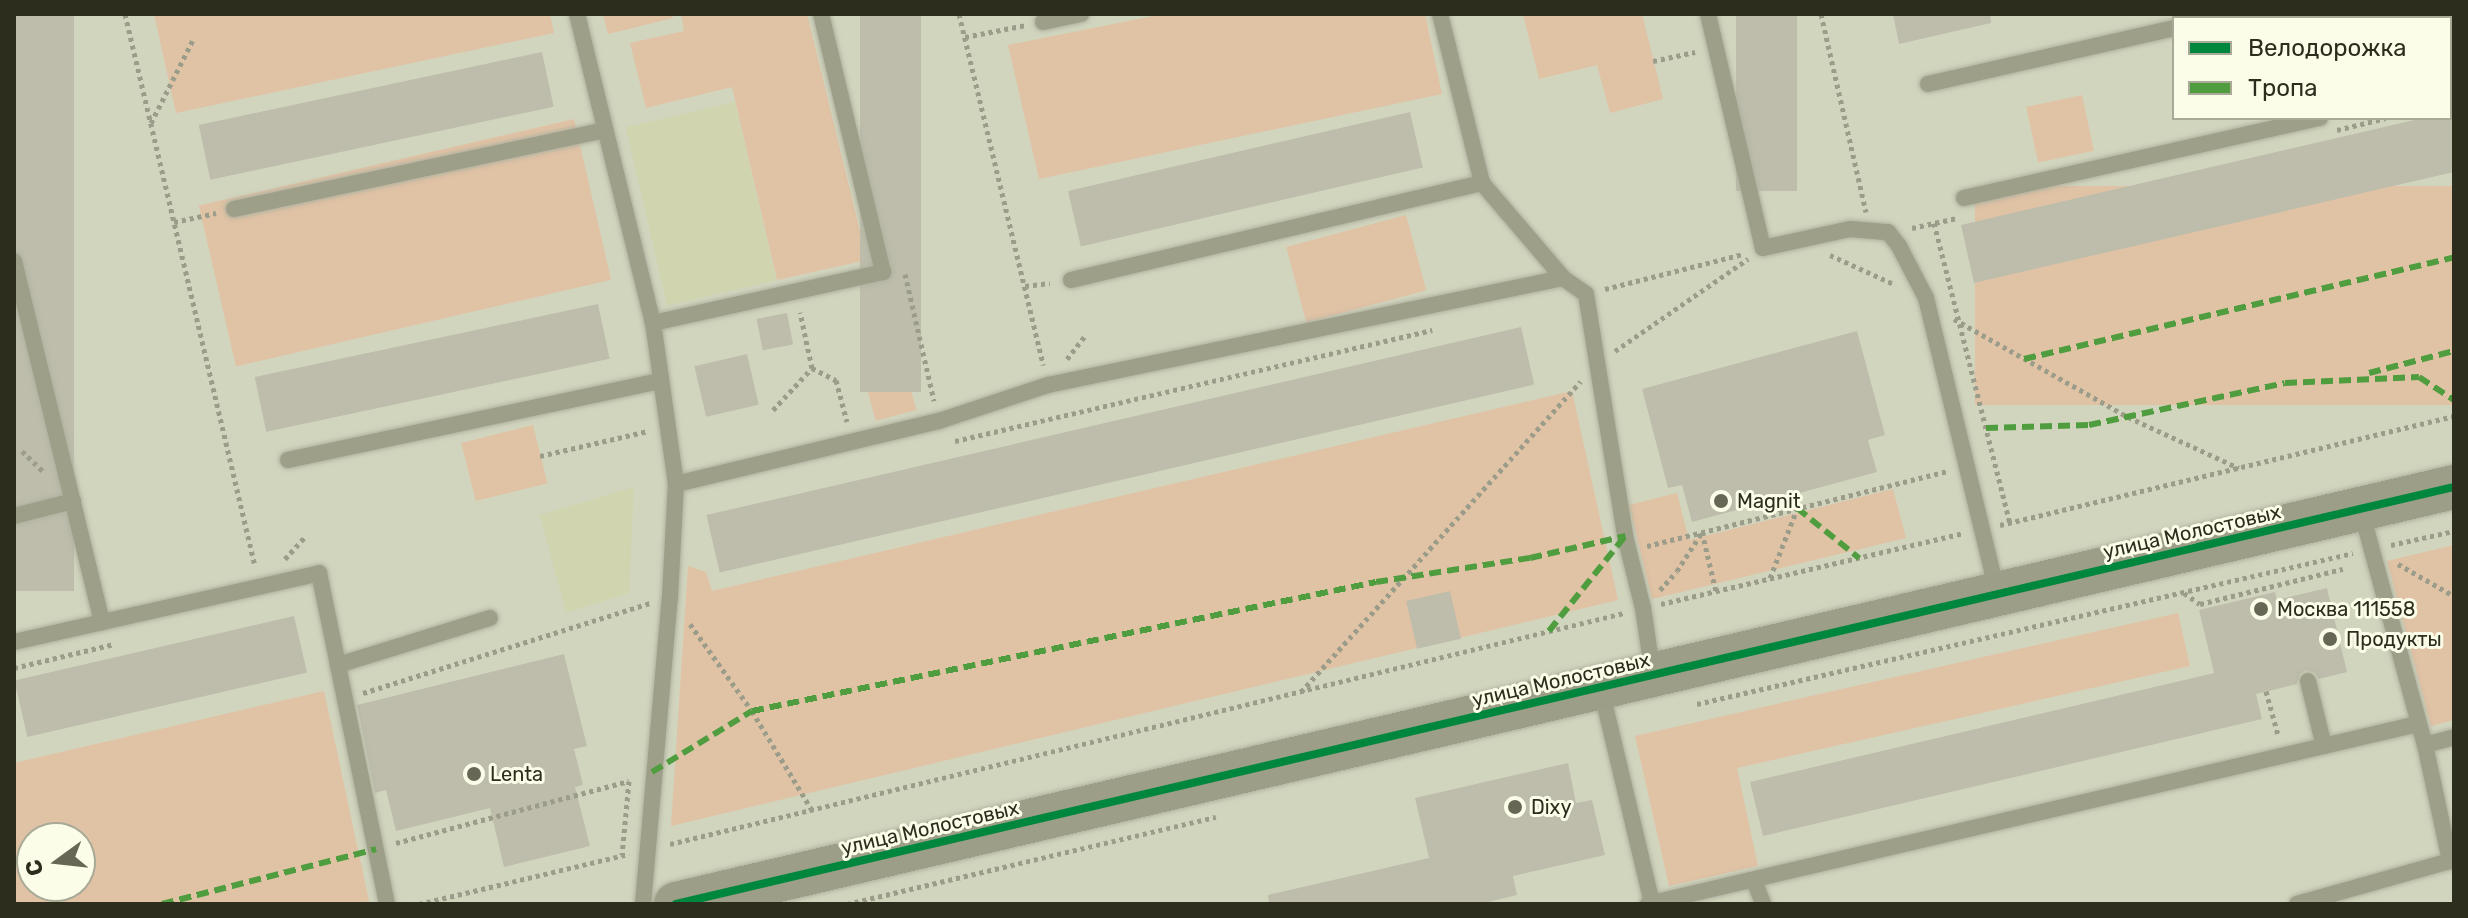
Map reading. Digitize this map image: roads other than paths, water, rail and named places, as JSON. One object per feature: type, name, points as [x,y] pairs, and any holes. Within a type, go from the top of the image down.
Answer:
[{"type":"street","name":"улица Молостовых","points":[[676,904],[782,885],[1998,594],[2367,529],[2454,487]]},
{"type":"lane","points":[[577,14],[653,323],[676,484],[670,597],[645,850],[643,904]]},
{"type":"lane","points":[[653,323],[883,272],[821,14]]},
{"type":"lane","points":[[1043,22],[1081,14]]},
{"type":"lane","points":[[1440,14],[1482,183],[1563,278],[1586,294],[1595,365],[1643,608],[1653,675]]},
{"type":"lane","points":[[1708,14],[1763,248],[1870,228],[1888,232],[1926,298],[1998,594]]},
{"type":"lane","points":[[1928,84],[2172,28]]},
{"type":"lane","points":[[1964,198],[2305,120]]},
{"type":"lane","points":[[234,209],[605,130]]},
{"type":"lane","points":[[1071,280],[1482,183]]},
{"type":"lane","points":[[14,261],[102,622]]},
{"type":"lane","points":[[676,484],[939,421],[1048,385],[1563,278]]},
{"type":"lane","points":[[288,460],[661,381]]},
{"type":"lane","points":[[14,516],[73,501]]},
{"type":"lane","points":[[2297,904],[2452,860],[2425,745],[2367,529]]},
{"type":"lane","points":[[14,642],[319,573],[387,904]]},
{"type":"lane","points":[[338,665],[490,618]]},
{"type":"lane","points":[[2308,681],[2324,746]]},
{"type":"lane","points":[[1600,687],[1650,904],[2418,724]]},
{"type":"lane","points":[[2425,745],[2454,737]]},
{"type":"lane","points":[[1754,880],[1763,904]]},
{"type":"place","name":"Magnit","points":[[1721,501]]},
{"type":"place","name":"Москва 111558","points":[[2261,609]]},
{"type":"place","name":"Продукты","points":[[2330,639]]},
{"type":"place","name":"Lenta","points":[[474,774]]},
{"type":"place","name":"Dixy","points":[[1515,807]]}]
